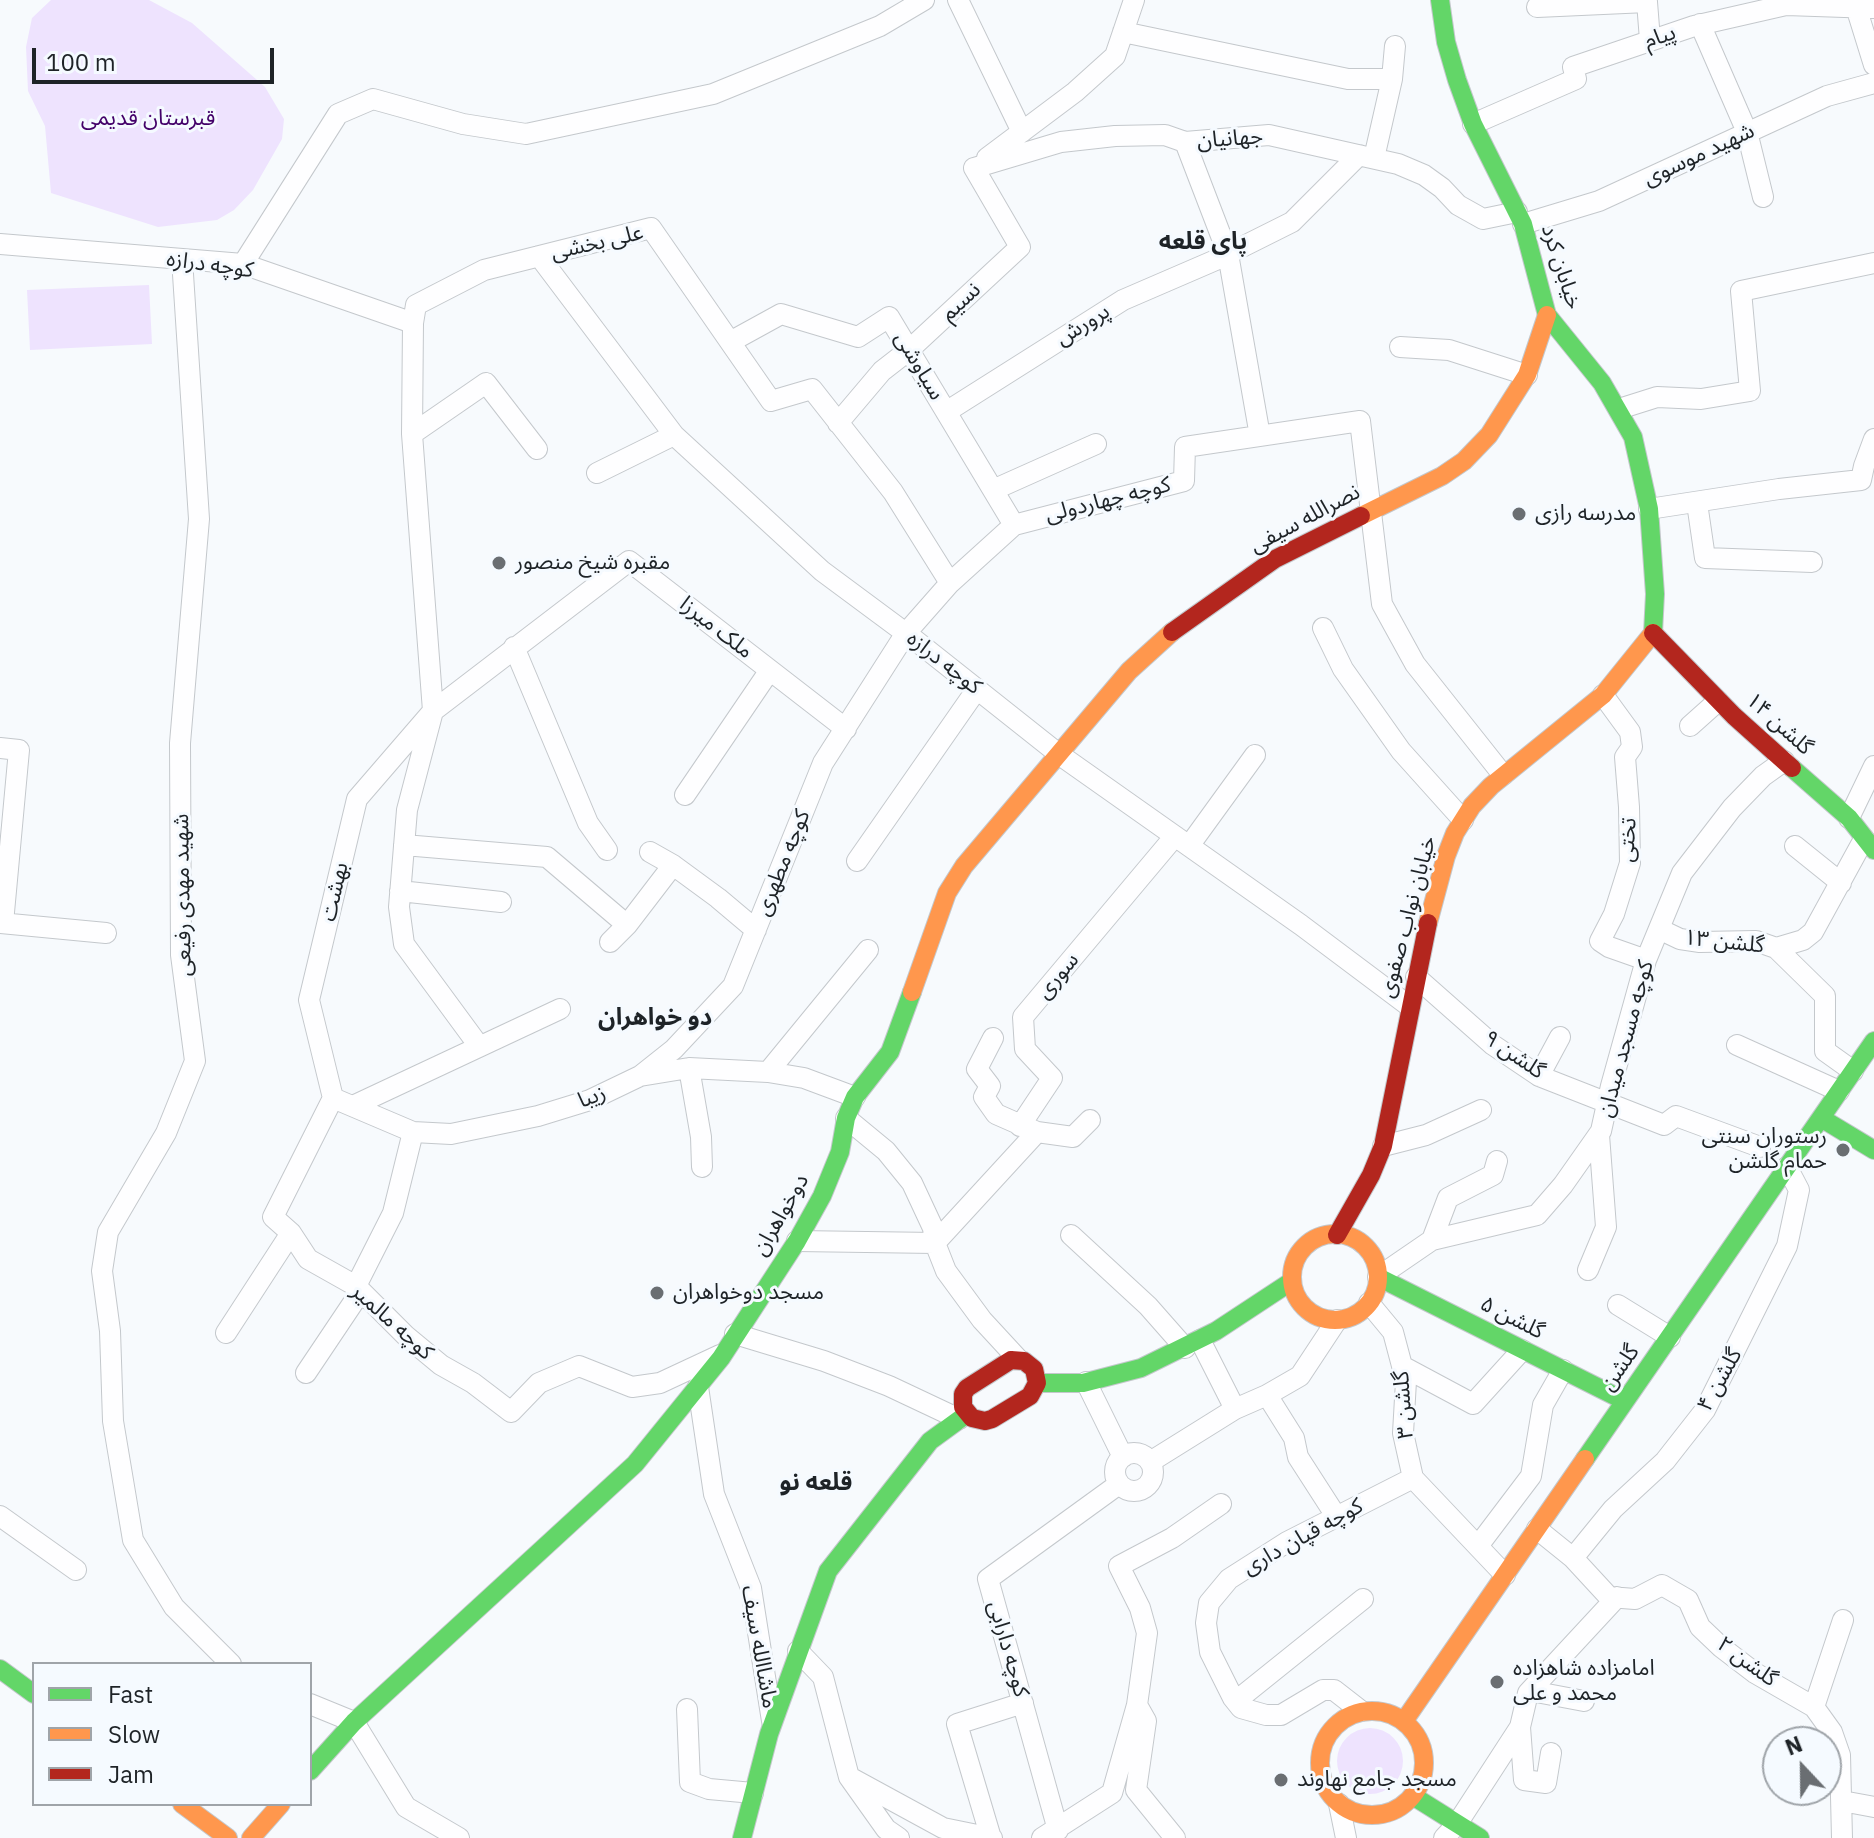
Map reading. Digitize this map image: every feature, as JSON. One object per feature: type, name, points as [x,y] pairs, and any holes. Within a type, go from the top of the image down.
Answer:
[{"type":"street","points":[[243,264],[338,114],[373,99],[463,124],[526,134],[713,94],[880,26],[924,0]]},
{"type":"street","points":[[958,0],[1022,132]]},
{"type":"street","points":[[974,168],[1075,92],[1115,56],[1134,0]]},
{"type":"street","name":"خیابان کرد","points":[[1440,0],[1446,42],[1473,124],[1520,218],[1547,315],[1602,383],[1633,437],[1649,509],[1655,594],[1653,633]]},
{"type":"street","points":[[1537,7],[1647,2],[1650,40]]},
{"type":"street","name":"پیام","points":[[1473,124],[1576,79],[1573,67],[1700,24],[1786,5],[1865,8]]},
{"type":"street","points":[[1865,8],[1874,65]]},
{"type":"street","points":[[1700,24],[1747,132],[1763,197]]},
{"type":"street","points":[[1123,32],[1348,79],[1392,79]]},
{"type":"street","points":[[1366,156],[1392,79],[1395,46]]},
{"type":"street","name":"شهید موسوی","points":[[1520,218],[1599,201],[1827,96],[1874,83]]},
{"type":"street","name":"جهانیان","points":[[974,168],[1061,142],[1115,136],[1165,135],[1185,142],[1269,135],[1398,164],[1424,175],[1458,205],[1483,219],[1520,218]]},
{"type":"street","points":[[1185,142],[1228,254],[1260,436]]},
{"type":"street","name":"پرورش","points":[[946,412],[1123,300],[1292,222],[1366,156]]},
{"type":"street","name":"نسیم","points":[[838,423],[882,371],[909,350],[1020,247],[974,168]]},
{"type":"street","name":"علی بخشی","points":[[413,323],[416,305],[484,270],[651,228],[771,401],[812,389],[838,423]]},
{"type":"street","name":"کوچه درازه","points":[[0,244],[243,264],[413,323]]},
{"type":"street","name":"کوچه درازه","points":[[539,256],[674,435],[822,571],[1060,755],[1301,925],[1409,1006]]},
{"type":"street","name":"شهید مهدی رفیعی","points":[[182,259],[199,519],[180,743],[181,955],[195,1061],[166,1133],[108,1232],[102,1271],[110,1331],[113,1421],[133,1540],[174,1607],[229,1662]]},
{"type":"street","points":[[1619,409],[1657,397],[1701,399],[1750,391],[1741,291],[1874,263]]},
{"type":"street","name":"سیاوشی","points":[[730,342],[781,314],[858,337],[889,317],[1014,525]]},
{"type":"street","name":"نصرالله سیفی","points":[[1060,755],[1129,671],[1162,639],[1275,559],[1442,476],[1464,461],[1489,435],[1527,375],[1547,315]]},
{"type":"street","points":[[413,323],[412,434],[433,711],[407,810],[399,907],[404,944],[479,1046]]},
{"type":"street","points":[[1400,347],[1449,350],[1527,375]]},
{"type":"street","points":[[412,434],[486,383],[537,449]]},
{"type":"street","name":"کوچه چهاردولی","points":[[1014,525],[1184,481],[1185,447],[1360,421],[1371,511]]},
{"type":"street","points":[[838,423],[893,492],[950,583]]},
{"type":"street","points":[[597,473],[674,435]]},
{"type":"street","points":[[1649,509],[1861,480],[1874,439]]},
{"type":"street","points":[[993,490],[1096,444]]},
{"type":"street","points":[[1697,503],[1705,558],[1812,562]]},
{"type":"street","points":[[1371,511],[1382,604],[1415,664],[1503,775]]},
{"type":"street","name":"کوچه مطهری","points":[[640,1076],[674,1049],[733,986],[823,763],[906,633],[950,583],[1014,525]]},
{"type":"street","name":"ملک میرزا","points":[[433,711],[629,561],[846,729]]},
{"type":"street","points":[[1323,628],[1343,669],[1401,751],[1463,820]]},
{"type":"street","name":"خیابان نواب صفوی","points":[[1337,1235],[1371,1175],[1383,1146],[1416,977],[1446,856],[1463,820],[1472,806],[1503,775],[1603,695],[1653,633]]},
{"type":"street","name":"گلشن ۱۴","points":[[1653,633],[1718,701],[1849,818],[1869,844]]},
{"type":"street","points":[[514,647],[588,823],[607,850]]},
{"type":"street","points":[[685,795],[770,670]]},
{"type":"street","points":[[857,861],[977,689]]},
{"type":"street","name":"تختی","points":[[1603,695],[1630,732],[1632,747],[1625,757],[1630,863],[1614,914],[1600,941],[1646,960]]},
{"type":"street","points":[[1690,726],[1718,701]]},
{"type":"street","name":"بهشت","points":[[333,1098],[309,1000],[357,799],[433,711]]},
{"type":"street","points":[[0,748],[19,750],[2,923],[106,933]]},
{"type":"street","name":"دوخواهران","points":[[312,1769],[354,1722],[635,1464],[724,1353],[797,1241],[822,1196],[840,1152],[846,1118],[855,1097],[890,1052],[947,893],[964,866],[1060,755]]},
{"type":"street","points":[[1182,841],[1255,755]]},
{"type":"street","name":"کوچه مسجد میدان","points":[[1378,1277],[1432,1240],[1537,1215],[1563,1185],[1599,1135],[1646,960],[1682,873],[1732,808],[1763,776],[1784,761]]},
{"type":"street","points":[[1849,818],[1874,766]]},
{"type":"street","name":"سوری","points":[[1029,1129],[1052,1078],[1025,1049],[1023,1017],[1182,841]]},
{"type":"street","points":[[1776,948],[1803,940],[1813,932],[1841,883],[1869,844]]},
{"type":"street","points":[[404,845],[547,857],[627,925]]},
{"type":"street","points":[[1795,846],[1841,883]]},
{"type":"street","points":[[650,852],[673,865],[756,930]]},
{"type":"street","points":[[610,942],[673,865]]},
{"type":"street","points":[[400,891],[501,902]]},
{"type":"street","name":"گلشن ۱۳","points":[[1659,929],[1680,939],[1700,942],[1756,941],[1776,948],[1825,996],[1825,1051],[1853,1071]]},
{"type":"street","points":[[768,1072],[868,950]]},
{"type":"street","name":"گلشن ۹","points":[[1416,977],[1493,1045],[1539,1076],[1664,1125],[1676,1116],[1760,1147]]},
{"type":"street","points":[[355,1105],[560,1009]]},
{"type":"street","points":[[1539,1076],[1560,1037]]},
{"type":"street","points":[[993,1038],[977,1069],[990,1086],[984,1097],[996,1114],[1029,1129],[1073,1137],[1090,1120]]},
{"type":"street","name":"گلشن","points":[[1404,1721],[1874,1041]]},
{"type":"street","points":[[1737,1045],[1839,1091]]},
{"type":"street","points":[[689,1068],[701,1137],[702,1167]]},
{"type":"street","name":"زیبا","points":[[333,1098],[413,1132],[451,1134],[538,1116],[590,1100],[640,1076],[689,1068],[768,1072],[804,1078],[855,1097]]},
{"type":"street","name":"کوچه مالمیر","points":[[333,1098],[273,1217],[291,1233],[308,1259],[359,1288],[406,1336],[441,1365],[473,1383],[511,1412],[539,1383],[579,1366],[632,1387],[660,1383],[724,1353]]},
{"type":"street","points":[[1383,1146],[1426,1135],[1481,1110]]},
{"type":"street","points":[[735,1334],[824,1361],[978,1421],[992,1419],[1030,1396],[1037,1383],[1034,1369],[1018,1359],[982,1320],[952,1280],[912,1183],[886,1151],[846,1118]]},
{"type":"street","points":[[1821,1118],[1874,1150]]},
{"type":"street","points":[[935,1243],[1029,1129]]},
{"type":"street","points":[[306,1373],[359,1288],[393,1213],[413,1132]]},
{"type":"street","points":[[1588,1270],[1606,1227],[1599,1135]]},
{"type":"street","points":[[1432,1240],[1448,1198],[1493,1175],[1497,1161]]},
{"type":"street","name":"گلشن ۴","points":[[1573,1558],[1613,1509],[1665,1461],[1705,1410],[1787,1246],[1799,1190],[1787,1167]]},
{"type":"street","points":[[226,1333],[291,1233]]},
{"type":"street","points":[[1071,1235],[1193,1344],[1235,1409]]},
{"type":"street","points":[[1337,1235],[1355,1240],[1369,1251],[1378,1277],[1369,1303],[1355,1315],[1337,1320],[1321,1318],[1307,1310],[1297,1297],[1292,1281],[1294,1263],[1304,1248],[1319,1238],[1337,1235]]},
{"type":"street","points":[[797,1241],[935,1243]]},
{"type":"street","name":"گلشن ۵","points":[[1378,1277],[1625,1401]]},
{"type":"street","points":[[1037,1383],[1086,1382],[1141,1368],[1193,1344],[1292,1281]]},
{"type":"street","name":"گلشن ۳","points":[[1369,1303],[1393,1332],[1406,1381],[1403,1433],[1413,1478]]},
{"type":"street","points":[[1618,1305],[1670,1337]]},
{"type":"street","points":[[1150,1462],[1235,1409],[1300,1376],[1337,1320]]},
{"type":"street","points":[[1402,1366],[1473,1404],[1522,1350]]},
{"type":"street","points":[[963,1416],[962,1400],[967,1388],[1005,1362],[1018,1359]]},
{"type":"street","points":[[1478,1546],[1531,1476],[1543,1405],[1563,1370]]},
{"type":"street","points":[[1086,1382],[1123,1457]]},
{"type":"street","name":"ماشاالله سیف","points":[[698,1387],[714,1494],[751,1588],[772,1723]]},
{"type":"street","points":[[1267,1395],[1294,1438],[1298,1457],[1336,1516]]},
{"type":"street","points":[[742,1838],[772,1723],[828,1571],[930,1441],[963,1416]]},
{"type":"street","points":[[1141,1454],[1150,1462],[1153,1474],[1147,1486],[1129,1490],[1119,1484],[1116,1466],[1123,1457],[1141,1454]]},
{"type":"street","points":[[1413,1478],[1505,1575]]},
{"type":"street","name":"کوچه قپان داری","points":[[1236,1701],[1210,1652],[1206,1623],[1209,1603],[1229,1579],[1287,1542],[1413,1478]]},
{"type":"street","name":"کوچه دارابی","points":[[1050,1834],[1023,1703],[988,1579],[1119,1484]]},
{"type":"street","points":[[1050,1834],[1112,1793],[1137,1705],[1147,1633],[1140,1608],[1119,1566],[1172,1538],[1221,1504]]},
{"type":"street","points":[[0,1516],[76,1570]]},
{"type":"street","points":[[1537,1529],[1573,1558],[1609,1597],[1617,1597]]},
{"type":"street","name":"گلشن ۲","points":[[1617,1597],[1635,1599],[1662,1585],[1688,1600],[1700,1627],[1721,1647],[1755,1673],[1814,1707]]},
{"type":"street","points":[[1450,1831],[1520,1727],[1531,1691],[1617,1597]]},
{"type":"street","points":[[1361,1711],[1334,1690],[1323,1690],[1281,1715],[1266,1715],[1241,1708],[1236,1701],[1363,1599]]},
{"type":"street","points":[[1828,1726],[1814,1707],[1843,1620]]},
{"type":"street","points":[[798,1651],[823,1677],[849,1777],[886,1829],[899,1838]]},
{"type":"street","points":[[0,1669],[32,1693]]},
{"type":"street","points":[[1531,1691],[1584,1701]]},
{"type":"street","points":[[849,1777],[943,1828],[992,1838],[957,1724],[1023,1703]]},
{"type":"street","points":[[312,1705],[354,1722],[406,1807],[459,1838]]},
{"type":"street","points":[[1137,1705],[1146,1721],[1136,1790],[1175,1838]]},
{"type":"street","points":[[687,1709],[690,1782],[709,1789],[753,1793]]},
{"type":"street","points":[[1376,1710],[1404,1721],[1416,1733],[1423,1749],[1421,1781],[1413,1796],[1401,1807],[1369,1815],[1353,1812],[1339,1804],[1328,1793],[1319,1766],[1320,1751],[1335,1725],[1347,1716],[1376,1710]]},
{"type":"street","points":[[1520,1727],[1524,1780],[1546,1783],[1551,1753]]},
{"type":"street","points":[[1413,1796],[1450,1831],[1480,1838]]},
{"type":"street","points":[[1842,1801],[1874,1807]]},
{"type":"street","points":[[1339,1804],[1346,1838]]},
{"type":"street","points":[[185,1806],[228,1838]]},
{"type":"street","points":[[251,1838],[279,1806]]},
{"type":"street","points":[[1842,1806],[1842,1838]]},
{"type":"green space","name":"قبرستان قدیمی","points":[[51,0],[149,0],[192,23],[265,87],[284,119],[282,139],[253,190],[234,210],[217,220],[158,227],[51,193],[45,126],[28,91],[26,47],[32,18]]},
{"type":"green space","points":[[149,285],[152,344],[30,350],[27,290]]},
{"type":"green space","points":[[1363,1728],[1377,1728],[1389,1733],[1398,1742],[1403,1761],[1401,1774],[1394,1785],[1377,1794],[1363,1794],[1351,1789],[1342,1780],[1337,1768],[1337,1754],[1342,1742],[1351,1733]]},
{"type":"traffic: fast","points":[[1440,0],[1446,42],[1457,80],[1473,124],[1523,224],[1547,315],[1602,383],[1633,437],[1649,509],[1655,594],[1653,633]]},
{"type":"traffic: fast","points":[[1792,768],[1849,818],[1874,850]]},
{"type":"traffic: fast","points":[[312,1769],[354,1722],[635,1464],[721,1358],[797,1241],[822,1196],[840,1152],[846,1118],[855,1097],[890,1052],[912,992]]},
{"type":"traffic: fast","points":[[1585,1459],[1874,1041]]},
{"type":"traffic: fast","points":[[1821,1118],[1874,1150]]},
{"type":"traffic: fast","points":[[1378,1277],[1625,1401]]},
{"type":"traffic: fast","points":[[1037,1383],[1083,1383],[1141,1368],[1216,1331],[1292,1281]]},
{"type":"traffic: fast","points":[[742,1838],[769,1734],[828,1571],[930,1441],[967,1414]]},
{"type":"traffic: fast","points":[[0,1669],[32,1693]]},
{"type":"traffic: fast","points":[[1413,1796],[1480,1838]]},
{"type":"traffic: slow","points":[[1361,516],[1442,476],[1464,461],[1489,435],[1527,375],[1547,315]]},
{"type":"traffic: slow","points":[[912,992],[947,893],[964,866],[1129,671],[1172,632]]},
{"type":"traffic: slow","points":[[1428,923],[1446,856],[1455,833],[1472,806],[1491,786],[1603,695],[1653,633]]},
{"type":"traffic: slow","points":[[1335,1234],[1351,1238],[1365,1247],[1374,1261],[1378,1277],[1374,1293],[1365,1307],[1351,1316],[1335,1320],[1319,1316],[1305,1307],[1296,1293],[1292,1277],[1296,1261],[1305,1247],[1319,1238],[1335,1234]]},
{"type":"traffic: slow","points":[[1404,1721],[1585,1459]]},
{"type":"traffic: slow","points":[[1372,1711],[1392,1715],[1409,1726],[1420,1743],[1424,1763],[1420,1783],[1409,1800],[1392,1811],[1372,1815],[1352,1811],[1335,1800],[1324,1783],[1320,1763],[1324,1743],[1335,1726],[1352,1715],[1372,1711]]},
{"type":"traffic: slow","points":[[185,1806],[228,1838]]},
{"type":"traffic: slow","points":[[251,1838],[279,1806]]},
{"type":"traffic: jam","points":[[1172,632],[1275,559],[1361,516]]},
{"type":"traffic: jam","points":[[1653,633],[1734,716],[1792,768]]},
{"type":"traffic: jam","points":[[1337,1235],[1371,1175],[1383,1146],[1428,923]]},
{"type":"traffic: jam","points":[[1011,1360],[1024,1361],[1034,1369],[1037,1383],[1030,1396],[992,1419],[972,1418],[963,1407],[963,1394],[967,1388],[1011,1360]]},
{"type":"place","name":"مدرسه رازی","points":[[1519,514]]},
{"type":"place","name":"مقبره شیخ منصور","points":[[499,563]]},
{"type":"place","name":"رستوران سنتی حمام گلشن","points":[[1843,1150]]},
{"type":"place","name":"مسجد دوخواهران","points":[[657,1293]]},
{"type":"place","name":"امامزاده شاهزاده محمد و علی","points":[[1497,1682]]},
{"type":"place","name":"مسجد جامع نهاوند","points":[[1281,1780]]},
{"type":"district","name":"پای قلعه","points":[[1203,242]]},
{"type":"district","name":"دو خواهران","points":[[655,1018]]},
{"type":"district","name":"قلعه نو","points":[[816,1483]]}]
